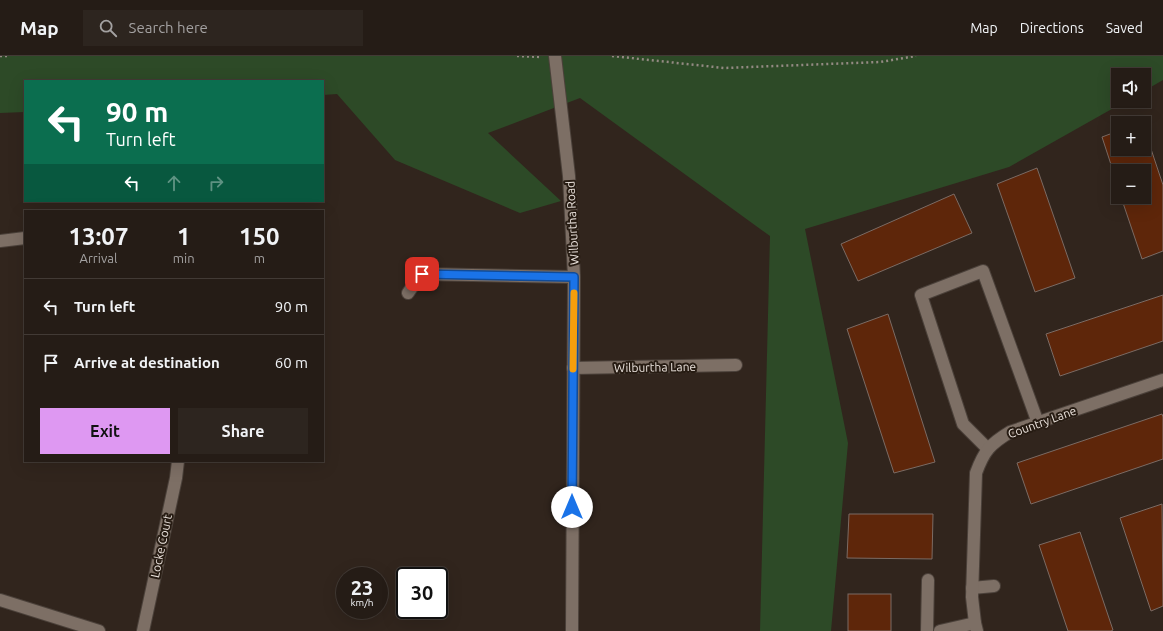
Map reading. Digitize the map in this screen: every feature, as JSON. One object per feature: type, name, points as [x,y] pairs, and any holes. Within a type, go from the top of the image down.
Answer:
[{"type":"street","name":"Wilburtha Road","points":[[555,56],[569,176],[574,277],[572,631]]},
{"type":"street","points":[[0,241],[24,238]]},
{"type":"street","points":[[988,449],[963,424],[921,294],[983,271],[1038,423]]},
{"type":"street","points":[[408,293],[422,274],[574,277]]},
{"type":"street","name":"Wilburtha Lane","points":[[573,368],[736,365]]},
{"type":"street","name":"Country Lane","points":[[976,627],[972,588],[976,473],[982,458],[988,449],[998,439],[1010,432],[1163,380]]},
{"type":"street","name":"Locke Court","points":[[143,631],[176,478],[178,462]]},
{"type":"street","points":[[927,631],[928,580]]},
{"type":"street","points":[[972,588],[994,586]]},
{"type":"street","points":[[0,600],[99,631]]},
{"type":"street","points":[[940,631],[976,627]]},
{"type":"path","points":[[0,56],[8,56]]},
{"type":"path","points":[[517,56],[536,57]]},
{"type":"path","points":[[612,56],[724,68],[880,62],[916,56]]},
{"type":"green space","points":[[0,56],[1163,56],[1163,80],[1151,87],[1151,68],[1111,68],[1111,108],[1114,108],[1009,167],[805,229],[848,443],[831,631],[760,631],[770,236],[580,98],[488,133],[561,201],[520,213],[395,160],[337,94],[324,95],[324,80],[24,80],[24,112],[0,113]]},
{"type":"building","points":[[1111,134],[1111,156],[1151,156],[1151,149],[1163,185],[1163,251],[1142,259],[1123,204],[1151,204],[1151,164],[1111,165],[1102,137]]},
{"type":"building","points":[[1037,168],[1075,278],[1035,292],[997,184]]},
{"type":"building","points":[[954,194],[972,233],[858,281],[841,244]]},
{"type":"building","points":[[1163,295],[1163,341],[1060,376],[1046,334]]},
{"type":"building","points":[[888,314],[935,462],[894,473],[847,329]]},
{"type":"building","points":[[1162,414],[1163,459],[1031,504],[1017,463]]},
{"type":"building","points":[[1162,504],[1163,606],[1151,611],[1120,518]]},
{"type":"building","points":[[849,514],[933,514],[932,559],[847,558]]},
{"type":"building","points":[[1080,532],[1113,630],[1111,631],[1068,631],[1039,545]]},
{"type":"building","points":[[848,594],[891,594],[891,631],[848,631]]},
{"type":"slow traffic","points":[[573,369],[574,293]]},
{"type":"route","points":[[422,274],[574,277],[572,507]]}]
